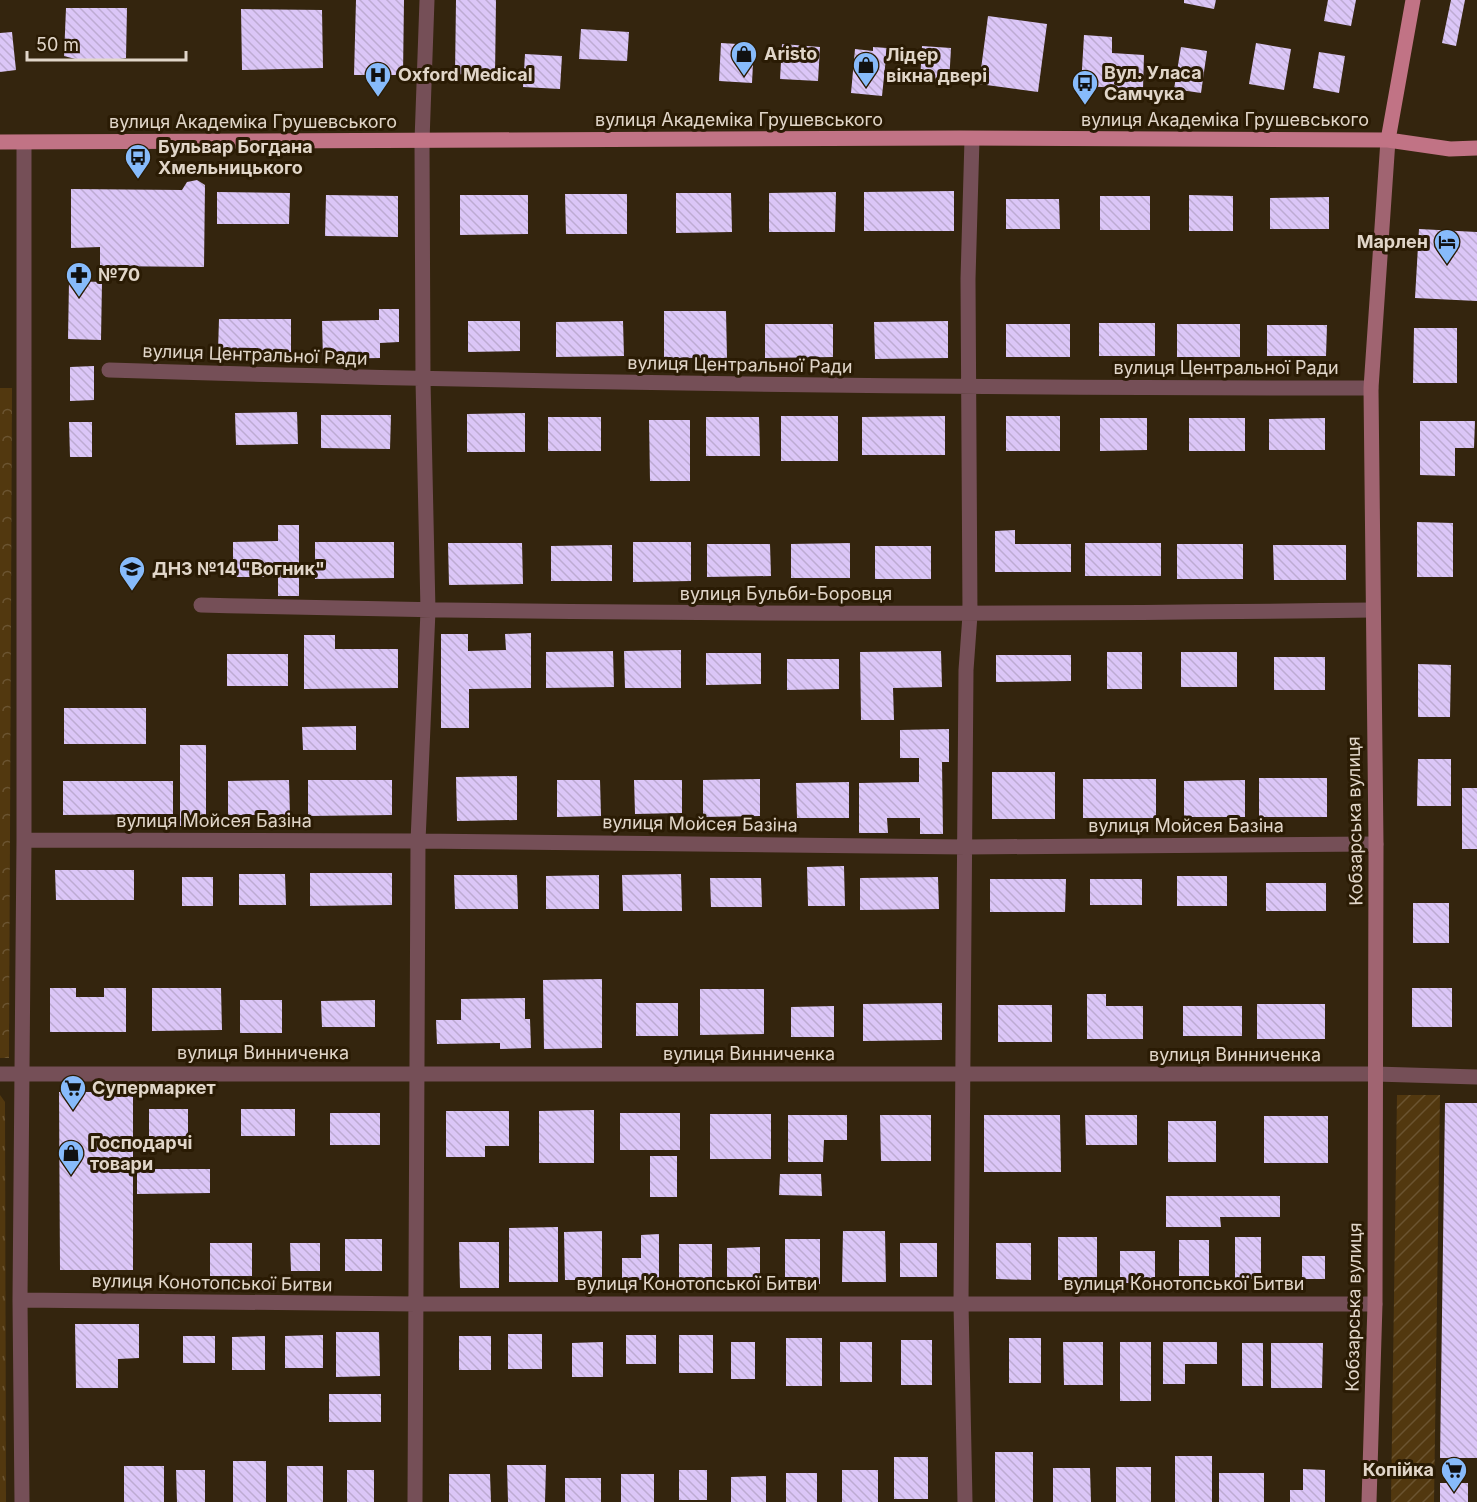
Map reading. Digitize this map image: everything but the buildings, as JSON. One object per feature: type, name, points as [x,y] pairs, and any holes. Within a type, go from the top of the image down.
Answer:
[{"type":"main road","points":[[1388,140],[1413,0]]},
{"type":"main road","name":"вулиця Академіка Грушевського","points":[[0,142],[972,138],[1388,140],[1450,149],[1477,148]]},
{"type":"street","points":[[415,1502],[418,841],[428,611],[423,380],[422,141],[427,0]]},
{"type":"street","points":[[966,1502],[961,1303],[962,1075],[966,670],[970,615],[968,279],[972,138]]},
{"type":"street","name":"Кобзарська вулиця","points":[[1369,1502],[1375,1304],[1376,844],[1371,388],[1388,140]]},
{"type":"street","points":[[21,1502],[20,1075],[24,840],[24,143]]},
{"type":"street","name":"вулиця Центральної Ради","points":[[109,370],[423,380],[968,388],[1371,388]]},
{"type":"street","name":"вулиця Бульби-Боровця","points":[[201,605],[428,611],[970,615],[1372,610]]},
{"type":"street","name":"вулиця Мойсея Базіна","points":[[24,840],[418,841],[966,847],[1376,844]]},
{"type":"street","name":"вулиця Винниченка","points":[[20,1075],[417,1072],[962,1075],[1375,1074],[1477,1077]]},
{"type":"street","points":[[0,1074],[20,1075]]},
{"type":"street","name":"вулиця Конотопської Битви","points":[[20,1300],[416,1304],[1375,1304]]},
{"type":"green space","points":[[0,388],[12,388],[9,1058],[0,1058]]},
{"type":"green space","points":[[0,1095],[5,1102],[6,1502],[0,1502]]},
{"type":"green space","points":[[1397,1095],[1440,1095],[1434,1502],[1391,1502]]},
{"type":"place","name":"Aristo","points":[[744,77]]},
{"type":"place","name":"Лідер вікна двері","points":[[866,88]]},
{"type":"place","name":"Oxford Medical","points":[[378,98]]},
{"type":"place","name":"Вул. Уласа Самчука","points":[[1085,106]]},
{"type":"place","name":"Бульвар Богдана Хмельницького","points":[[138,180]]},
{"type":"place","name":"Марлен","points":[[1447,265]]},
{"type":"place","name":"№70","points":[[79,298]]},
{"type":"place","name":"ДНЗ №14 \"Вогник\"","points":[[132,592]]},
{"type":"place","name":"Супермаркет","points":[[73,1111]]},
{"type":"place","name":"Господарчі товари","points":[[71,1176]]},
{"type":"place","name":"Копійка","points":[[1454,1493]]}]
